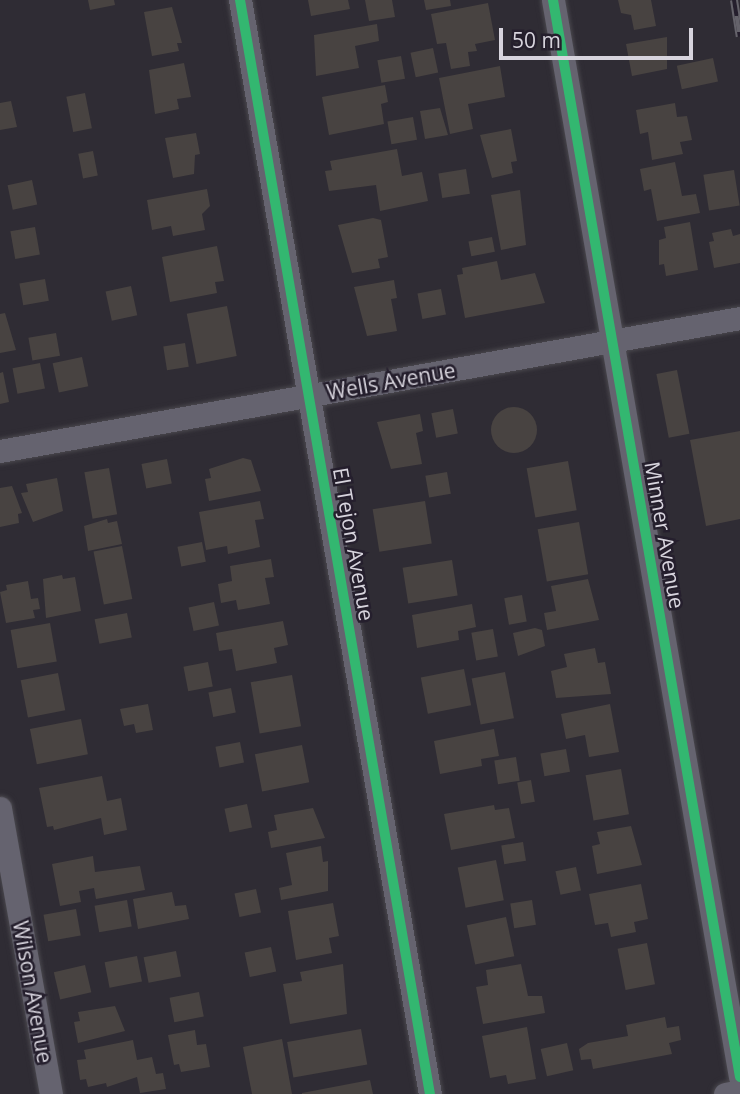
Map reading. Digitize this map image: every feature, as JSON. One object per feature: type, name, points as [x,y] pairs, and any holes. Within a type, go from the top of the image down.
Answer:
[{"type":"street","name":"El Tejon Avenue","points":[[240,0],[430,1094]]},
{"type":"street","name":"Minner Avenue","points":[[553,0],[740,1077]]},
{"type":"street","name":"Wells Avenue","points":[[0,451],[740,318]]},
{"type":"street","name":"Wilson Avenue","points":[[0,808],[51,1094]]},
{"type":"street","points":[[725,1094],[740,1091]]},
{"type":"building","points":[[88,0],[114,0],[115,5],[90,10]]},
{"type":"building","points":[[308,0],[348,0],[350,9],[311,16]]},
{"type":"building","points":[[365,0],[392,0],[395,17],[369,21]]},
{"type":"building","points":[[424,0],[450,0],[451,6],[426,10]]},
{"type":"building","points":[[618,0],[651,0],[656,26],[634,30],[631,15],[621,13]]},
{"type":"building","points":[[488,3],[495,40],[475,44],[477,51],[468,52],[470,66],[451,69],[446,43],[437,44],[431,14]]},
{"type":"building","points":[[172,7],[182,43],[177,43],[179,51],[152,56],[144,12]]},
{"type":"building","points":[[377,24],[379,41],[355,46],[359,68],[316,76],[314,35]]},
{"type":"building","points":[[667,37],[667,69],[632,76],[626,44]]},
{"type":"building","points":[[433,48],[438,72],[416,77],[411,53]]},
{"type":"building","points":[[401,56],[405,79],[381,83],[377,60]]},
{"type":"building","points":[[713,58],[718,81],[682,89],[677,66]]},
{"type":"building","points":[[184,63],[191,97],[177,99],[179,109],[155,114],[149,70]]},
{"type":"building","points":[[500,66],[505,97],[468,104],[473,129],[450,134],[439,78]]},
{"type":"building","points":[[385,85],[388,102],[381,104],[384,124],[329,135],[322,97]]},
{"type":"building","points":[[85,93],[92,128],[73,132],[66,97]]},
{"type":"building","points":[[11,101],[17,127],[0,130],[0,103]]},
{"type":"building","points":[[675,103],[677,117],[687,116],[692,140],[680,142],[683,154],[652,160],[648,132],[640,134],[636,110]]},
{"type":"building","points":[[440,108],[448,135],[425,139],[420,111]]},
{"type":"building","points":[[413,117],[417,140],[391,144],[387,122]]},
{"type":"building","points":[[511,129],[517,161],[511,162],[513,173],[492,178],[480,135]]},
{"type":"building","points":[[196,133],[200,154],[195,155],[194,174],[173,178],[165,138]]},
{"type":"building","points":[[397,149],[402,176],[422,172],[428,201],[380,211],[376,185],[329,191],[325,171],[332,170],[330,161]]},
{"type":"building","points":[[93,151],[98,176],[83,178],[78,154]]},
{"type":"building","points":[[675,162],[682,196],[696,194],[700,213],[657,221],[651,189],[644,191],[640,169]]},
{"type":"building","points":[[466,169],[470,194],[442,198],[438,173]]},
{"type":"building","points":[[734,170],[740,206],[709,210],[703,175]]},
{"type":"building","points":[[32,180],[37,204],[13,210],[8,185]]},
{"type":"building","points":[[207,189],[210,206],[202,214],[205,230],[173,236],[171,226],[152,230],[147,200]]},
{"type":"building","points":[[520,190],[526,245],[501,250],[491,195]]},
{"type":"building","points":[[373,218],[381,220],[388,257],[378,259],[380,268],[352,273],[338,225]]},
{"type":"building","points":[[690,222],[698,270],[666,276],[664,264],[659,265],[659,240],[666,238],[664,227]]},
{"type":"building","points":[[35,227],[40,255],[15,259],[10,231]]},
{"type":"building","points":[[731,229],[733,236],[740,234],[740,263],[714,268],[709,242],[714,241],[712,233]]},
{"type":"building","points":[[492,237],[495,252],[471,256],[468,242]]},
{"type":"building","points":[[217,246],[224,281],[215,282],[217,293],[170,302],[162,257]]},
{"type":"building","points":[[497,261],[501,280],[535,273],[545,303],[465,318],[457,275],[463,274],[462,268]]},
{"type":"building","points":[[45,279],[49,301],[23,305],[19,284]]},
{"type":"building","points":[[394,280],[397,298],[391,299],[397,331],[367,336],[354,287]]},
{"type":"building","points":[[131,286],[137,315],[112,321],[106,291]]},
{"type":"building","points":[[441,289],[446,315],[422,319],[417,294]]},
{"type":"building","points":[[227,306],[237,356],[196,364],[187,314]]},
{"type":"building","points":[[5,313],[16,350],[0,353],[0,314]]},
{"type":"building","points":[[56,333],[60,356],[32,361],[28,338]]},
{"type":"building","points":[[185,343],[189,367],[167,370],[163,346]]},
{"type":"building","points":[[82,357],[88,386],[59,393],[53,363]]},
{"type":"building","points":[[40,363],[45,389],[17,394],[13,368]]},
{"type":"building","points":[[677,370],[689,434],[669,438],[656,374]]},
{"type":"building","points":[[3,372],[9,402],[0,404],[0,373]]},
{"type":"building","points":[[514,407],[530,414],[537,430],[530,446],[514,453],[498,446],[491,430],[498,414]]},
{"type":"building","points":[[453,409],[458,434],[436,438],[431,413]]},
{"type":"building","points":[[420,414],[423,431],[416,433],[422,464],[391,469],[377,422]]},
{"type":"building","points":[[740,431],[740,519],[706,526],[690,440]]},
{"type":"building","points":[[243,458],[251,460],[261,491],[209,501],[205,479],[211,478],[209,469]]},
{"type":"building","points":[[167,459],[172,484],[146,489],[141,464]]},
{"type":"building","points":[[568,461],[577,510],[535,518],[527,468]]},
{"type":"building","points":[[109,468],[117,514],[93,519],[84,472]]},
{"type":"building","points":[[447,472],[451,494],[429,497],[425,476]]},
{"type":"building","points":[[57,478],[63,511],[33,522],[21,493],[28,492],[26,484]]},
{"type":"building","points":[[12,486],[22,513],[18,514],[19,523],[0,527],[0,488]]},
{"type":"building","points":[[260,501],[264,519],[255,520],[260,547],[228,554],[227,546],[206,550],[199,512]]},
{"type":"building","points":[[425,501],[432,543],[379,552],[373,509]]},
{"type":"building","points":[[107,519],[108,523],[117,521],[122,544],[88,551],[84,526]]},
{"type":"building","points":[[579,522],[588,574],[547,581],[538,529]]},
{"type":"building","points":[[202,542],[206,562],[181,566],[177,547]]},
{"type":"building","points":[[122,546],[132,599],[104,605],[94,552]]},
{"type":"building","points":[[271,559],[274,577],[265,578],[270,604],[238,610],[236,600],[221,603],[218,584],[232,581],[230,566]]},
{"type":"building","points":[[452,560],[458,596],[408,603],[403,568]]},
{"type":"building","points":[[62,575],[63,579],[75,577],[81,611],[46,618],[43,579]]},
{"type":"building","points":[[588,579],[599,620],[547,630],[544,613],[556,611],[551,586]]},
{"type":"building","points":[[28,581],[31,599],[38,598],[40,609],[33,610],[35,618],[6,623],[0,592],[7,590],[6,585]]},
{"type":"building","points":[[522,595],[527,622],[509,625],[504,598]]},
{"type":"building","points":[[214,602],[219,625],[194,631],[189,607]]},
{"type":"building","points":[[472,604],[476,627],[458,631],[459,640],[417,648],[412,615]]},
{"type":"building","points":[[127,613],[132,638],[99,644],[95,619]]},
{"type":"building","points":[[283,621],[288,645],[274,648],[277,663],[236,671],[232,649],[219,651],[216,633]]},
{"type":"building","points":[[50,623],[57,661],[17,668],[11,630]]},
{"type":"building","points":[[535,628],[542,630],[545,646],[518,656],[513,633]]},
{"type":"building","points":[[493,629],[498,657],[476,660],[471,633]]},
{"type":"building","points":[[595,648],[598,663],[605,662],[611,694],[556,698],[551,671],[567,667],[564,654]]},
{"type":"building","points":[[208,662],[213,687],[188,691],[183,667]]},
{"type":"building","points":[[464,669],[471,705],[428,714],[421,677]]},
{"type":"building","points":[[505,672],[514,718],[481,725],[472,678]]},
{"type":"building","points":[[58,673],[65,710],[28,718],[21,680]]},
{"type":"building","points":[[292,675],[301,726],[260,734],[251,682]]},
{"type":"building","points":[[231,688],[236,713],[213,717],[208,692]]},
{"type":"building","points":[[148,704],[153,730],[136,733],[134,724],[124,726],[120,709]]},
{"type":"building","points":[[610,704],[619,752],[589,757],[585,735],[566,739],[561,714]]},
{"type":"building","points":[[81,719],[88,754],[37,764],[30,729]]},
{"type":"building","points":[[494,729],[499,756],[481,759],[482,766],[440,774],[434,741]]},
{"type":"building","points":[[240,742],[244,763],[219,767],[215,747]]},
{"type":"building","points":[[302,745],[309,782],[262,791],[255,754]]},
{"type":"building","points":[[566,749],[570,772],[544,776],[540,754]]},
{"type":"building","points":[[516,757],[520,781],[498,784],[494,760]]},
{"type":"building","points":[[621,769],[629,814],[594,821],[586,775]]},
{"type":"building","points":[[102,776],[107,801],[121,798],[127,830],[104,835],[101,818],[54,830],[53,826],[47,827],[39,788]]},
{"type":"building","points":[[531,780],[535,802],[521,804],[517,782]]},
{"type":"building","points":[[247,804],[252,827],[229,832],[225,809]]},
{"type":"building","points":[[494,805],[495,810],[509,808],[515,838],[451,850],[444,814]]},
{"type":"building","points":[[313,808],[325,838],[271,848],[268,832],[277,830],[274,815]]},
{"type":"building","points":[[631,826],[642,865],[597,874],[592,846],[600,844],[597,832]]},
{"type":"building","points":[[523,842],[526,861],[504,864],[501,845]]},
{"type":"building","points":[[321,846],[323,862],[328,861],[328,891],[281,900],[279,888],[292,885],[286,853]]},
{"type":"building","points":[[93,856],[95,872],[140,866],[145,890],[96,899],[94,888],[79,891],[81,902],[60,906],[52,864]]},
{"type":"building","points":[[496,860],[504,900],[466,908],[458,867]]},
{"type":"building","points":[[576,867],[581,890],[560,895],[555,871]]},
{"type":"building","points":[[641,884],[648,919],[634,922],[636,932],[611,937],[608,923],[595,925],[589,894]]},
{"type":"building","points":[[256,889],[261,912],[239,917],[234,894]]},
{"type":"building","points":[[172,892],[175,906],[186,905],[189,919],[138,929],[133,899]]},
{"type":"building","points":[[127,900],[132,927],[99,932],[95,906]]},
{"type":"building","points":[[532,900],[536,925],[514,928],[510,903]]},
{"type":"building","points":[[333,903],[339,936],[329,938],[332,953],[296,960],[288,911]]},
{"type":"building","points":[[76,909],[81,936],[48,941],[44,915]]},
{"type":"building","points":[[506,917],[514,956],[475,964],[467,925]]},
{"type":"building","points":[[647,943],[655,984],[626,990],[618,949]]},
{"type":"building","points":[[271,947],[276,971],[250,977],[245,953]]},
{"type":"building","points":[[176,951],[181,977],[149,983],[144,957]]},
{"type":"building","points":[[137,956],[142,982],[110,988],[105,962]]},
{"type":"building","points":[[343,964],[347,1014],[290,1024],[283,984],[302,981],[300,972]]},
{"type":"building","points":[[521,964],[528,996],[542,996],[545,1013],[483,1024],[476,987],[488,985],[486,970]]},
{"type":"building","points":[[85,965],[91,992],[60,999],[54,972]]},
{"type":"building","points":[[199,992],[204,1017],[174,1022],[170,998]]},
{"type":"building","points":[[115,1006],[125,1031],[78,1043],[74,1022],[80,1021],[78,1012]]},
{"type":"building","points":[[665,1017],[667,1028],[679,1026],[681,1040],[669,1043],[672,1054],[593,1069],[591,1059],[581,1060],[579,1049],[588,1043],[628,1036],[626,1025]]},
{"type":"building","points":[[527,1027],[536,1079],[508,1084],[506,1075],[490,1078],[482,1036]]},
{"type":"building","points":[[361,1029],[367,1064],[293,1077],[287,1042]]},
{"type":"building","points":[[195,1030],[197,1045],[206,1044],[210,1067],[181,1072],[179,1064],[174,1065],[168,1035]]},
{"type":"building","points":[[282,1039],[292,1094],[252,1094],[243,1047]]},
{"type":"building","points":[[133,1040],[137,1060],[152,1057],[156,1074],[163,1073],[166,1089],[140,1093],[137,1077],[107,1087],[106,1083],[88,1087],[86,1079],[80,1080],[77,1060],[86,1059],[84,1050]]},
{"type":"building","points":[[567,1043],[573,1070],[547,1076],[541,1049]]},
{"type":"building","points":[[370,1080],[373,1094],[302,1094],[302,1093]]},
{"type":"railway","points":[[734,0],[740,37]]},
{"type":"cycle path","points":[[240,0],[430,1094]]},
{"type":"cycle path","points":[[553,0],[740,1077]]}]
